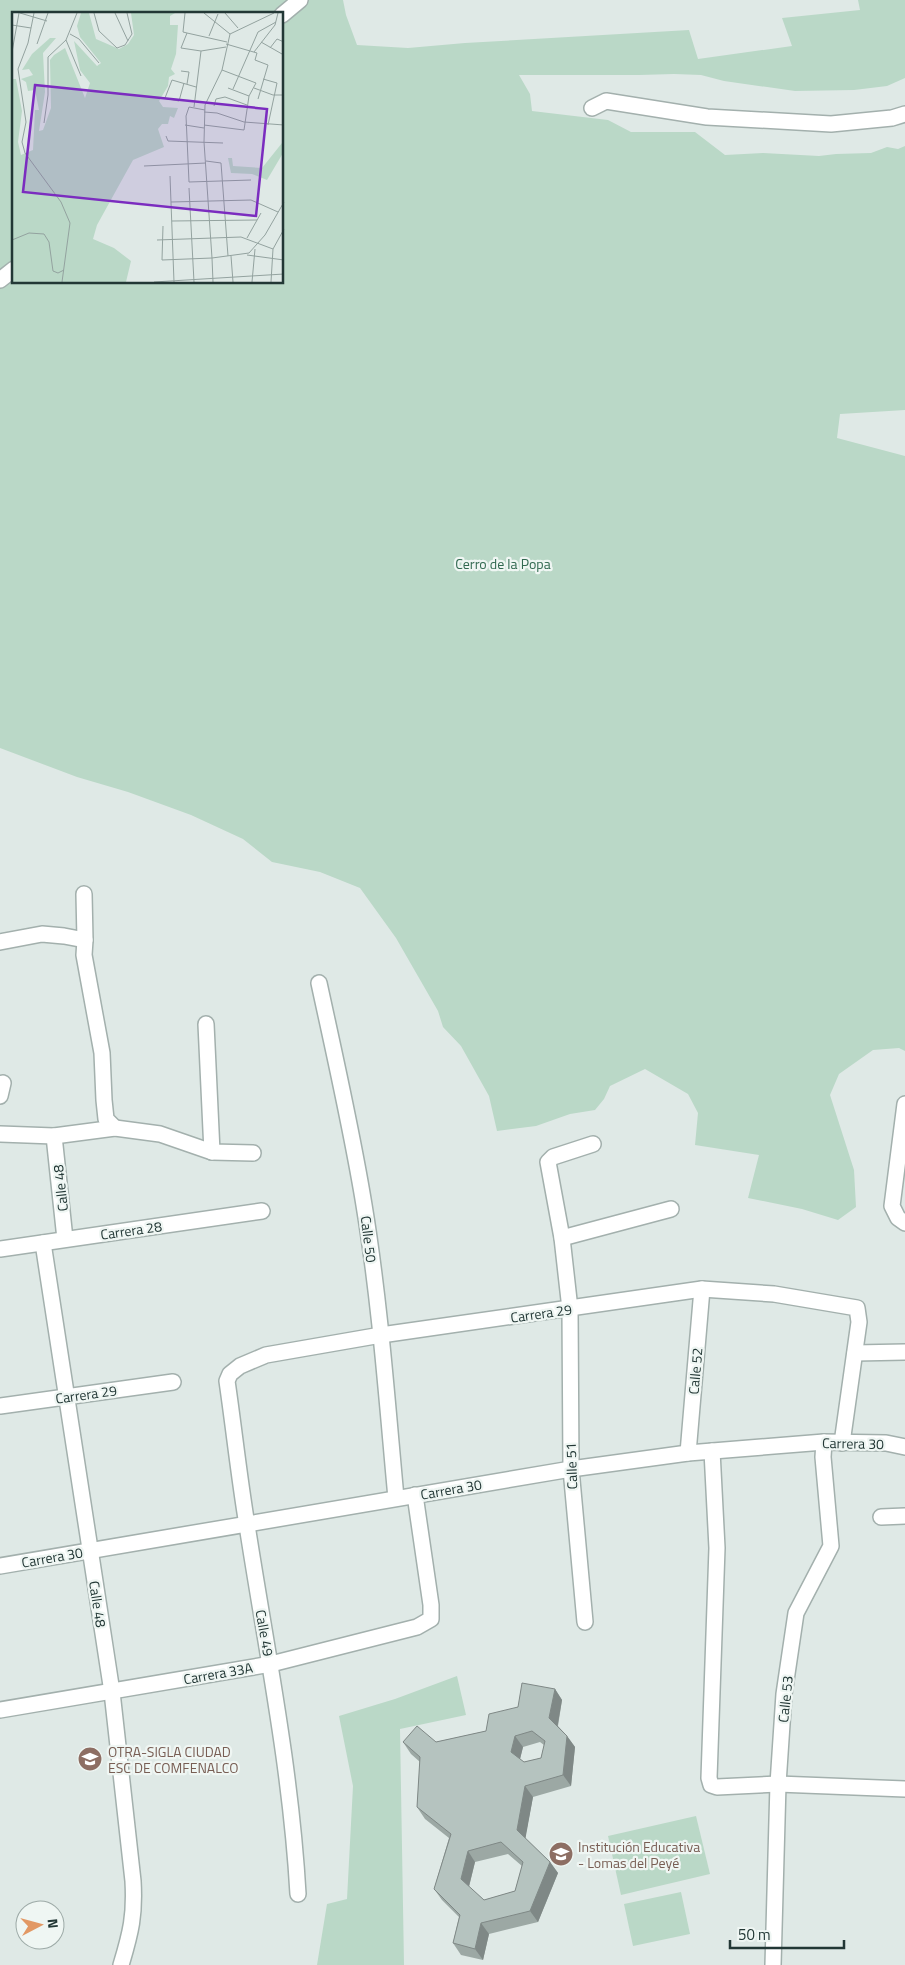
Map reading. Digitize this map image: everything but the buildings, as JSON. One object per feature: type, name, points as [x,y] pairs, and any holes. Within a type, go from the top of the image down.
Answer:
[{"type":"street","points":[[284,13],[300,0]]},
{"type":"street","points":[[592,108],[606,101],[707,118],[831,124],[892,118],[905,114]]},
{"type":"street","points":[[0,280],[12,271]]},
{"type":"street","points":[[84,894],[84,955],[102,1053],[106,1119],[115,1128]]},
{"type":"street","points":[[0,942],[42,934],[85,940]]},
{"type":"street","name":"Calle 50","points":[[319,983],[361,1187],[381,1335],[396,1498]]},
{"type":"street","points":[[206,1024],[212,1152]]},
{"type":"street","points":[[905,1104],[892,1206],[898,1218],[905,1223]]},
{"type":"street","points":[[0,1134],[54,1136],[115,1128],[160,1134],[212,1152],[253,1153]]},
{"type":"street","name":"Calle 48","points":[[54,1136],[65,1240]]},
{"type":"street","name":"Calle 51","points":[[585,1622],[571,1469],[570,1309],[562,1238],[548,1162],[553,1157],[593,1144]]},
{"type":"street","points":[[562,1238],[670,1209]]},
{"type":"street","name":"Carrera 28","points":[[0,1249],[262,1211]]},
{"type":"street","name":"Calle 48","points":[[43,1243],[112,1692],[134,1881],[135,1910],[130,1937],[121,1965]]},
{"type":"street","name":"Carrera 29","points":[[230,1374],[240,1366],[266,1355],[381,1335],[702,1289],[774,1294],[857,1308],[859,1322],[855,1353]]},
{"type":"street","name":"Calle 52","points":[[688,1453],[702,1289]]},
{"type":"street","points":[[842,1443],[855,1353],[905,1352]]},
{"type":"street","name":"Calle 49","points":[[230,1374],[228,1382],[247,1524],[286,1762],[296,1854],[298,1894]]},
{"type":"street","name":"Carrera 29","points":[[0,1406],[173,1382]]},
{"type":"street","name":"Carrera 30","points":[[0,1566],[571,1469],[688,1453],[824,1442],[886,1443],[905,1447]]},
{"type":"street","name":"Calle 53","points":[[773,1965],[778,1784],[784,1694],[796,1613],[831,1546],[822,1457],[824,1442]]},
{"type":"street","points":[[712,1451],[717,1548],[709,1778],[711,1785],[717,1787],[778,1784],[905,1789]]},
{"type":"street","name":"Carrera 33A","points":[[0,1710],[270,1664],[417,1627],[431,1619],[431,1605],[415,1495]]},
{"type":"street","points":[[881,1517],[905,1516]]},
{"type":"green space","name":"Cerro de la Popa","points":[[0,0],[343,0],[346,15],[357,45],[408,48],[689,30],[698,59],[792,46],[782,18],[860,10],[858,0],[905,0],[905,78],[887,86],[854,90],[795,91],[724,81],[701,75],[519,75],[530,94],[532,111],[608,120],[631,132],[695,132],[725,155],[763,153],[819,156],[871,153],[887,147],[898,149],[905,146],[905,410],[840,414],[837,438],[905,456],[905,1051],[899,1048],[873,1050],[839,1074],[830,1095],[854,1170],[856,1207],[838,1220],[802,1209],[748,1198],[759,1155],[695,1145],[698,1113],[688,1094],[645,1069],[610,1086],[604,1099],[595,1110],[570,1114],[536,1126],[497,1131],[489,1096],[461,1046],[443,1027],[438,1011],[396,938],[360,888],[320,872],[272,862],[243,839],[191,815],[128,792],[77,777],[0,748]]},
{"type":"green space","points":[[457,1676],[466,1715],[400,1729],[404,1965],[317,1965],[327,1904],[347,1899],[353,1786],[339,1716],[395,1699]]},
{"type":"green space","points":[[696,1816],[710,1874],[621,1895],[608,1836]]},
{"type":"green space","points":[[681,1892],[690,1934],[633,1946],[624,1904]]},
{"type":"place","name":"OTRA-SIGLA CIUDAD ESC DE COMFENALCO","points":[[90,1759]]},
{"type":"place","name":"Institución Educativa - Lomas del Peyé","points":[[561,1854]]}]
